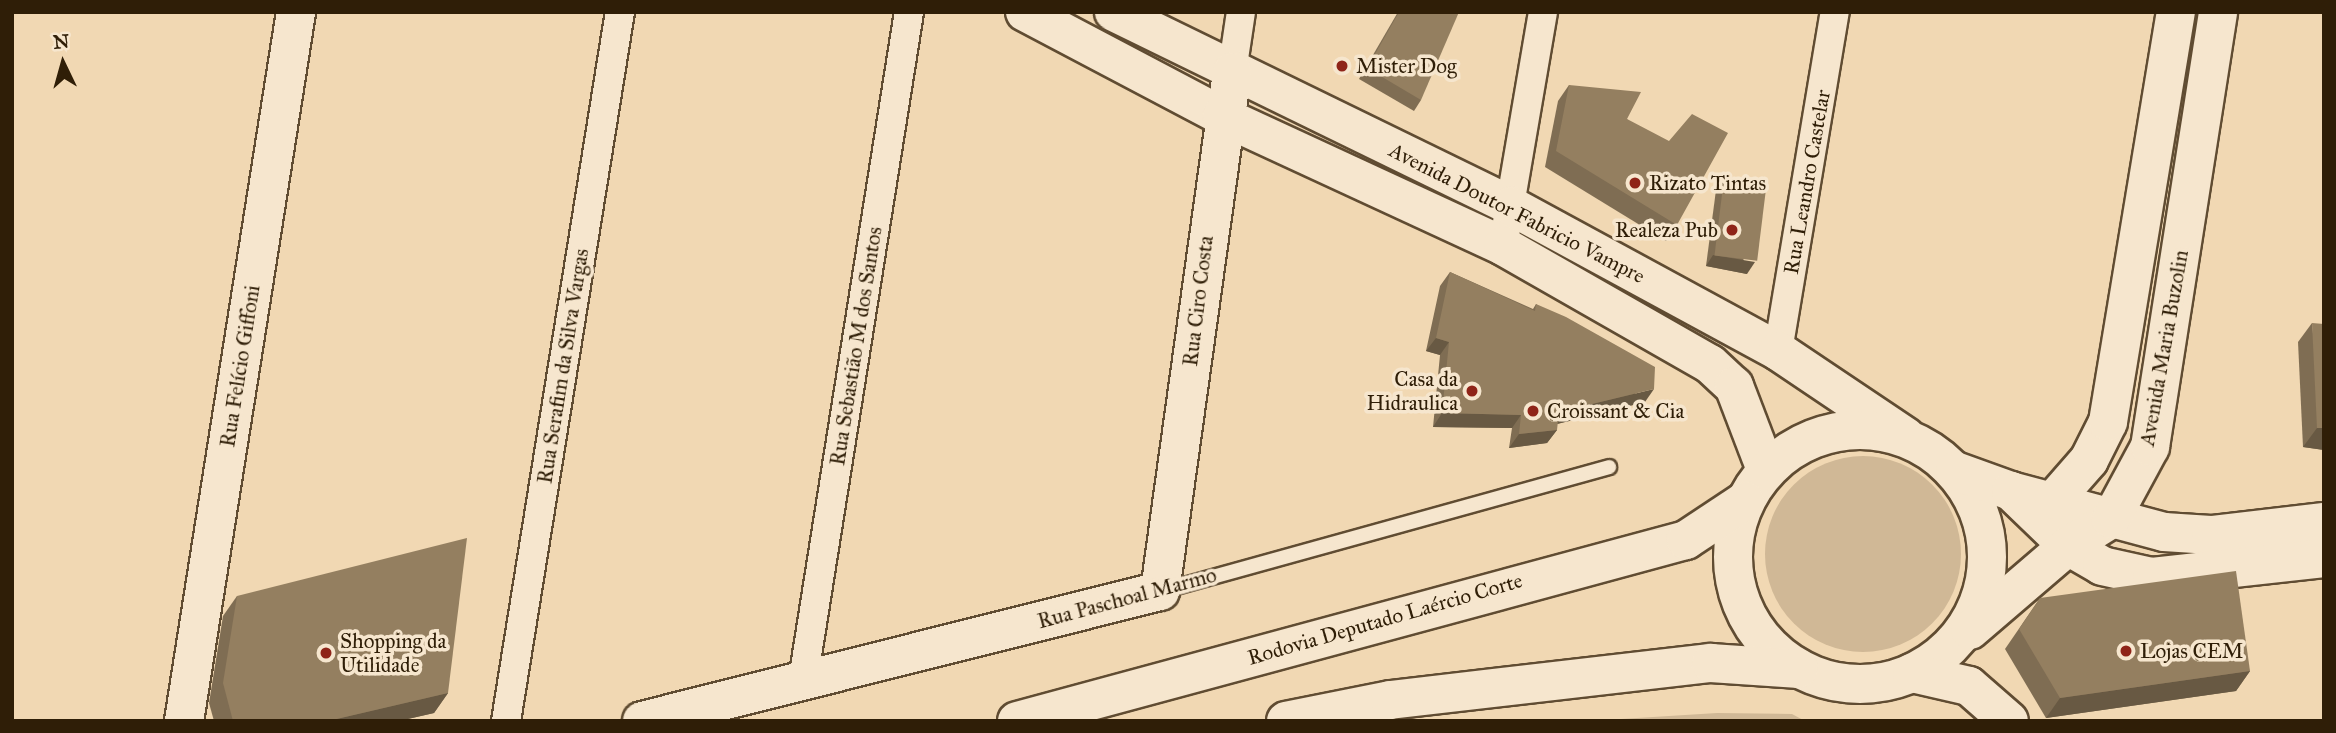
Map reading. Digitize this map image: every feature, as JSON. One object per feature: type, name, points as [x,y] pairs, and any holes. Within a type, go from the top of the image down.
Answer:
[{"type":"main road","name":"Rua Felício Giffoni","points":[[184,721],[296,12]]},
{"type":"main road","name":"Avenida Doutor Fabricio Vampre","points":[[1025,12],[1222,116],[1503,246],[1710,364],[1734,386],[1766,470]]},
{"type":"main road","name":"Avenida Doutor Fabricio Vampre","points":[[1114,12],[1231,72],[1511,206],[1778,351],[1906,437]]},
{"type":"main road","name":"Avenida Maria Buzolin","points":[[2054,500],[2089,460],[2108,422],[2176,12]]},
{"type":"main road","name":"Avenida Maria Buzolin","points":[[1912,673],[1955,643],[2068,546],[2111,519],[2150,447],[2218,12]]},
{"type":"main road","name":"Rua Ciro Costa","points":[[1160,591],[1222,116],[1231,72]]},
{"type":"main road","points":[[1800,669],[1768,646],[1746,614],[1734,577],[1734,539],[1745,501],[1766,470],[1796,446],[1831,433],[1868,429],[1906,437],[1932,451],[1955,471],[1976,502],[1983,526],[1987,575],[1976,611],[1955,643]]},
{"type":"main road","points":[[1955,471],[2011,491],[2054,500],[2111,519],[2164,532],[2211,535],[2324,522]]},
{"type":"main road","points":[[2011,491],[2068,546],[2102,566],[2151,577],[2324,558]]},
{"type":"main road","name":"Rodovia Deputado Laércio Corte","points":[[1017,721],[1686,540],[1745,501]]},
{"type":"main road","name":"Rua Paschoal Marmo","points":[[642,721],[1160,591]]},
{"type":"main road","points":[[1286,721],[1390,701],[1711,663],[1800,669],[1836,681],[1874,683],[1912,673],[1969,686],[2009,721]]},
{"type":"street","name":"Rua Serafim da Silva Vargas","points":[[506,721],[620,12]]},
{"type":"street","name":"Rua Sebastião M dos Santos","points":[[803,680],[909,12]]},
{"type":"street","name":"Rua Ciro Costa","points":[[1231,72],[1241,12]]},
{"type":"street","points":[[1503,246],[1543,12]]},
{"type":"street","name":"Rua Leandro Castelar","points":[[1778,351],[1835,12]]},
{"type":"lane","name":"Rua Paschoal Marmo","points":[[1160,591],[1609,467]]},
{"type":"shaded area","points":[[1863,456],[1901,463],[1918,472],[1932,485],[1945,499],[1954,516],[1961,554],[1954,592],[1945,609],[1932,623],[1918,636],[1901,645],[1863,652],[1825,645],[1808,636],[1794,623],[1781,609],[1772,592],[1765,554],[1772,516],[1781,499],[1794,485],[1808,472],[1825,463]]},
{"type":"shaded area","points":[[1717,713],[1792,714],[1805,721],[1589,721]]},
{"type":"building","points":[[1399,12],[1459,12],[1421,100],[1367,68]]},
{"type":"building","name":"Rizato Tintas","points":[[1569,85],[1641,92],[1627,119],[1669,141],[1692,114],[1728,133],[1677,225],[1556,151]]},
{"type":"building","name":"Realeza Pub","points":[[1724,178],[1767,183],[1757,261],[1714,255]]},
{"type":"building","points":[[1450,272],[1535,311],[1536,304],[1566,317],[1655,367],[1654,389],[1559,412],[1557,430],[1519,434],[1521,415],[1442,413],[1449,342],[1436,338]]},
{"type":"building","points":[[2312,323],[2324,324],[2324,428],[2317,428]]},
{"type":"building","name":"Shopping da Utilidade","points":[[467,538],[448,693],[328,721],[233,721],[223,683],[237,596]]},
{"type":"building","name":"Lojas CEM","points":[[2236,571],[2250,671],[2060,698],[2019,629],[2040,598]]},
{"type":"place","name":"Mister Dog","points":[[1342,66]]},
{"type":"place","name":"Rizato Tintas","points":[[1635,183]]},
{"type":"place","name":"Realeza Pub","points":[[1732,230]]},
{"type":"place","name":"Casa da Hidraulica","points":[[1472,391]]},
{"type":"place","name":"Croissant & Cia","points":[[1533,411]]},
{"type":"place","name":"Lojas CEM","points":[[2126,651]]},
{"type":"place","name":"Shopping da Utilidade","points":[[326,653]]}]
